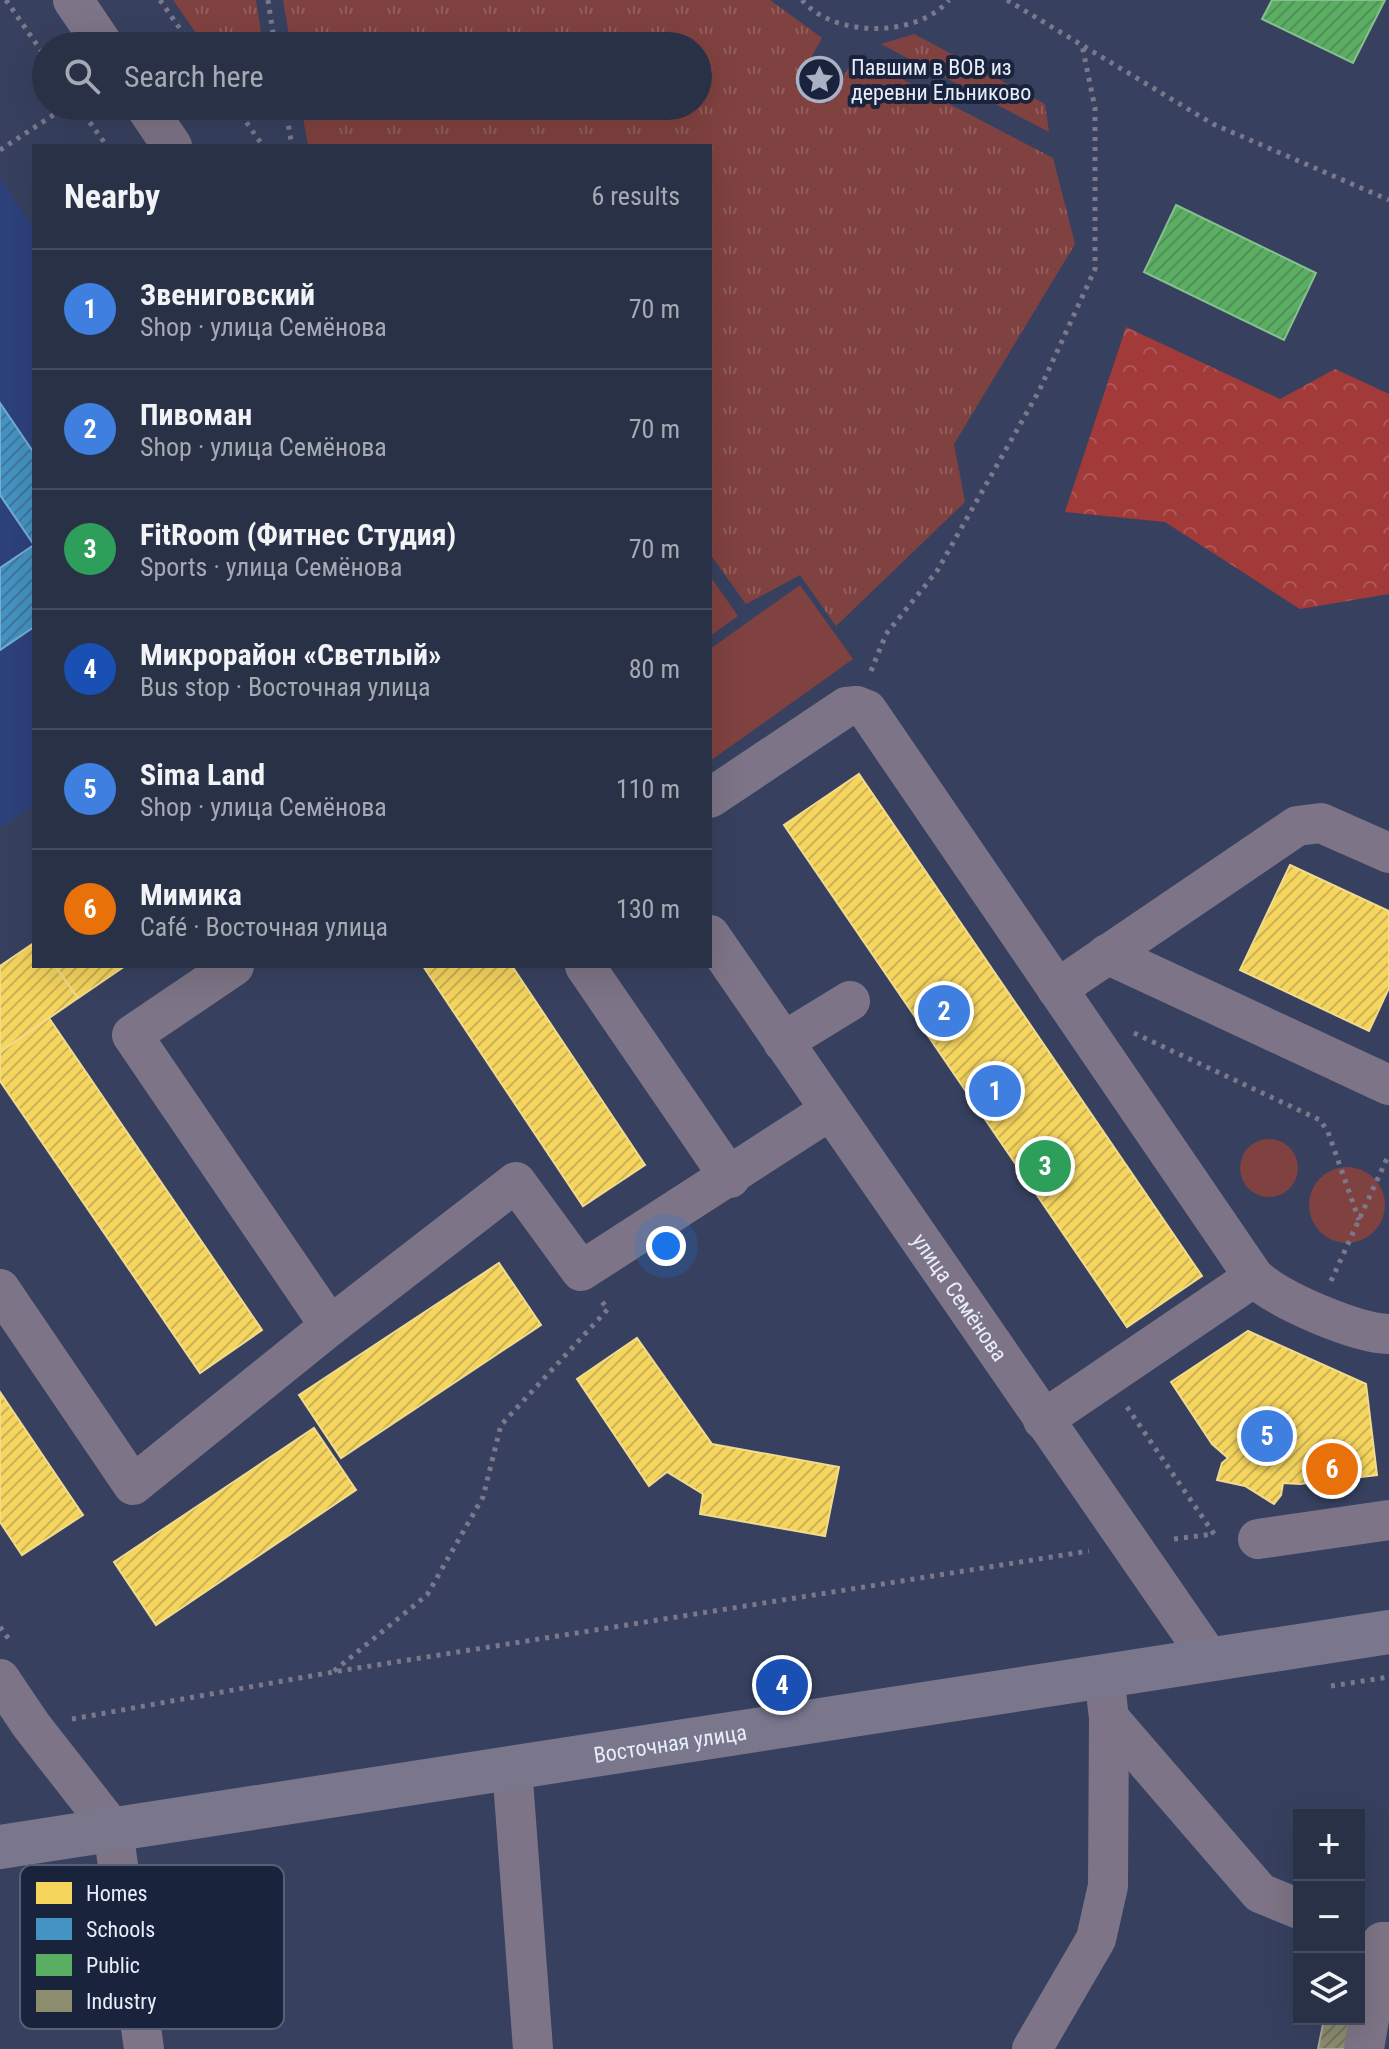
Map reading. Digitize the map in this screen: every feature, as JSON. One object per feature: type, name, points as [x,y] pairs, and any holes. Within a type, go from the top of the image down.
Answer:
[{"type":"main road","name":"Восточная улица","points":[[0,1847],[1389,1632]]},
{"type":"street","points":[[73,0],[95,32]]},
{"type":"street","points":[[154,120],[171,144]]},
{"type":"street","points":[[712,797],[838,711],[857,706],[867,710],[1254,1277],[1279,1295],[1354,1328],[1389,1334]]},
{"type":"street","points":[[1057,989],[1297,826],[1321,823],[1389,853]]},
{"type":"street","name":"улица Семёнова","points":[[712,938],[1209,1658]]},
{"type":"street","points":[[1107,954],[1389,1085]]},
{"type":"street","points":[[231,968],[132,1035],[330,1326]]},
{"type":"street","points":[[586,968],[730,1178]]},
{"type":"street","points":[[783,1042],[850,1001]]},
{"type":"street","points":[[0,1289],[133,1485],[330,1326],[516,1182],[581,1271],[730,1178],[829,1111]]},
{"type":"street","points":[[1043,1420],[1254,1277]]},
{"type":"street","points":[[1258,1539],[1389,1520]]},
{"type":"street","points":[[1032,2049],[1096,1939],[1108,1886],[1109,1718],[1104,1676]]},
{"type":"street","points":[[0,1679],[31,1725],[113,1830],[118,1865]]},
{"type":"street","points":[[1109,1718],[1260,1893],[1293,1907]]},
{"type":"street","points":[[512,1767],[533,2049]]},
{"type":"street","points":[[1364,2049],[1377,1939]]},
{"type":"path","points":[[6,0],[32,38]]},
{"type":"path","points":[[160,0],[182,32]]},
{"type":"path","points":[[268,0],[273,32]]},
{"type":"path","points":[[802,0],[838,23],[875,30],[912,24],[945,6],[949,0]]},
{"type":"path","points":[[1007,0],[1213,124],[1389,200]]},
{"type":"path","points":[[857,706],[886,634],[937,571],[1039,391],[1095,269],[1095,108],[1082,45]]},
{"type":"path","points":[[0,150],[46,120]]},
{"type":"path","points":[[88,120],[106,144]]},
{"type":"path","points":[[245,120],[262,144]]},
{"type":"path","points":[[287,120],[292,144]]},
{"type":"path","points":[[1133,1033],[1320,1120],[1328,1132],[1359,1220]]},
{"type":"path","points":[[1317,1312],[1389,1154]]},
{"type":"path","points":[[333,1672],[427,1595],[483,1497],[501,1425],[608,1309],[581,1271]]},
{"type":"path","points":[[1106,1377],[1214,1534]]},
{"type":"path","points":[[31,1725],[333,1672],[1130,1545],[1214,1534],[1258,1539]]},
{"type":"shaded area","points":[[0,178],[32,225],[32,806],[0,828]]},
{"type":"green space","points":[[173,0],[256,0],[261,32],[195,32]]},
{"type":"green space","points":[[283,0],[770,0],[822,38],[795,86],[827,104],[856,55],[1053,158],[1075,244],[954,444],[965,502],[836,626],[800,575],[746,604],[712,557],[712,144],[308,144],[303,120],[712,120],[712,32],[289,32]]},
{"type":"green space","points":[[914,34],[1045,104],[1049,132],[881,44]]},
{"type":"green space","points":[[1126,327],[1280,399],[1335,369],[1389,394],[1389,594],[1300,609],[1165,522],[1065,512]]},
{"type":"green space","points":[[712,579],[738,616],[712,635]]},
{"type":"green space","points":[[800,585],[853,659],[712,760],[712,648]]},
{"type":"green space","points":[[1269,1139],[1290,1147],[1298,1168],[1290,1189],[1269,1197],[1248,1189],[1240,1168],[1248,1147]]},
{"type":"green space","points":[[1347,1167],[1361,1170],[1374,1178],[1382,1191],[1385,1205],[1382,1219],[1374,1232],[1361,1240],[1347,1243],[1333,1240],[1320,1232],[1312,1219],[1309,1205],[1312,1191],[1320,1178],[1333,1170]]},
{"type":"building: Homes","points":[[859,774],[1202,1276],[1127,1327],[784,825]]},
{"type":"building: Homes","points":[[1290,865],[1389,911],[1389,988],[1369,1031],[1240,970]]},
{"type":"building: Homes","points":[[32,944],[32,968],[56,968],[78,998],[0,1052],[0,966]]},
{"type":"building: Homes","points":[[56,968],[122,968],[78,998]]},
{"type":"building: Homes","points":[[424,968],[513,968],[645,1165],[583,1206]]},
{"type":"building: Homes","points":[[49,1018],[262,1330],[200,1373],[0,1081],[0,1052]]},
{"type":"building: Homes","points":[[499,1263],[541,1325],[341,1458],[299,1395]]},
{"type":"building: Homes","points":[[1248,1331],[1366,1384],[1377,1475],[1300,1484],[1283,1483],[1281,1495],[1274,1504],[1245,1486],[1217,1480],[1222,1463],[1228,1458],[1212,1444],[1171,1382]]},
{"type":"building: Homes","points":[[637,1338],[712,1444],[839,1467],[825,1536],[700,1514],[703,1494],[667,1472],[649,1486],[577,1379]]},
{"type":"building: Homes","points":[[0,1392],[83,1515],[22,1555],[0,1522]]},
{"type":"building: Homes","points":[[314,1428],[356,1490],[156,1625],[114,1562]]},
{"type":"building: Schools","points":[[0,403],[32,450],[32,542],[0,495]]},
{"type":"building: Schools","points":[[32,546],[32,628],[0,650],[0,568]]},
{"type":"building: Public","points":[[1272,0],[1385,0],[1353,63],[1262,19]]},
{"type":"building: Public","points":[[1176,205],[1316,273],[1284,340],[1144,272]]},
{"type":"building: Industry","points":[[1323,2025],[1356,2025],[1351,2049],[1318,2049]]},
{"type":"place","name":"Павшим в ВОВ из деревни Ельниково","points":[[820,80]]},
{"type":"place","name":"Пивоман","points":[[944,1011]]},
{"type":"place","name":"Звениговский","points":[[995,1091]]},
{"type":"place","name":"FitRoom (Фитнес Студия)","points":[[1045,1166]]},
{"type":"place","name":"Sima Land","points":[[1267,1436]]},
{"type":"place","name":"Мимика","points":[[1332,1469]]},
{"type":"place","name":"Микрорайон «Светлый»","points":[[782,1685]]}]
